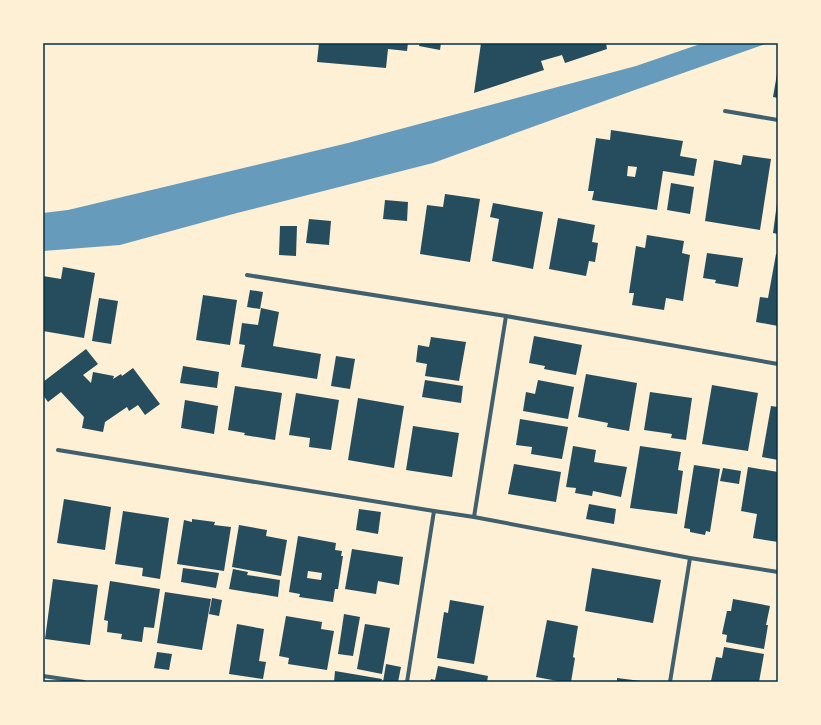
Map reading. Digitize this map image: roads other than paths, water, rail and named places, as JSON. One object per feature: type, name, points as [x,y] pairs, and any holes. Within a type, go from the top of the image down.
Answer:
[{"type":"street","points":[[725,112],[778,120]]},
{"type":"street","points":[[247,275],[506,316],[778,364]]},
{"type":"street","points":[[474,516],[506,316]]},
{"type":"street","points":[[58,450],[434,511],[474,516],[690,558],[778,572]]},
{"type":"street","points":[[407,682],[434,511]]},
{"type":"street","points":[[670,682],[690,558]]},
{"type":"street","points":[[43,676],[84,682]]},
{"type":"water","points":[[703,43],[768,43],[433,163],[237,213],[120,245],[43,251],[43,213],[68,210],[348,143],[636,66]]}]
